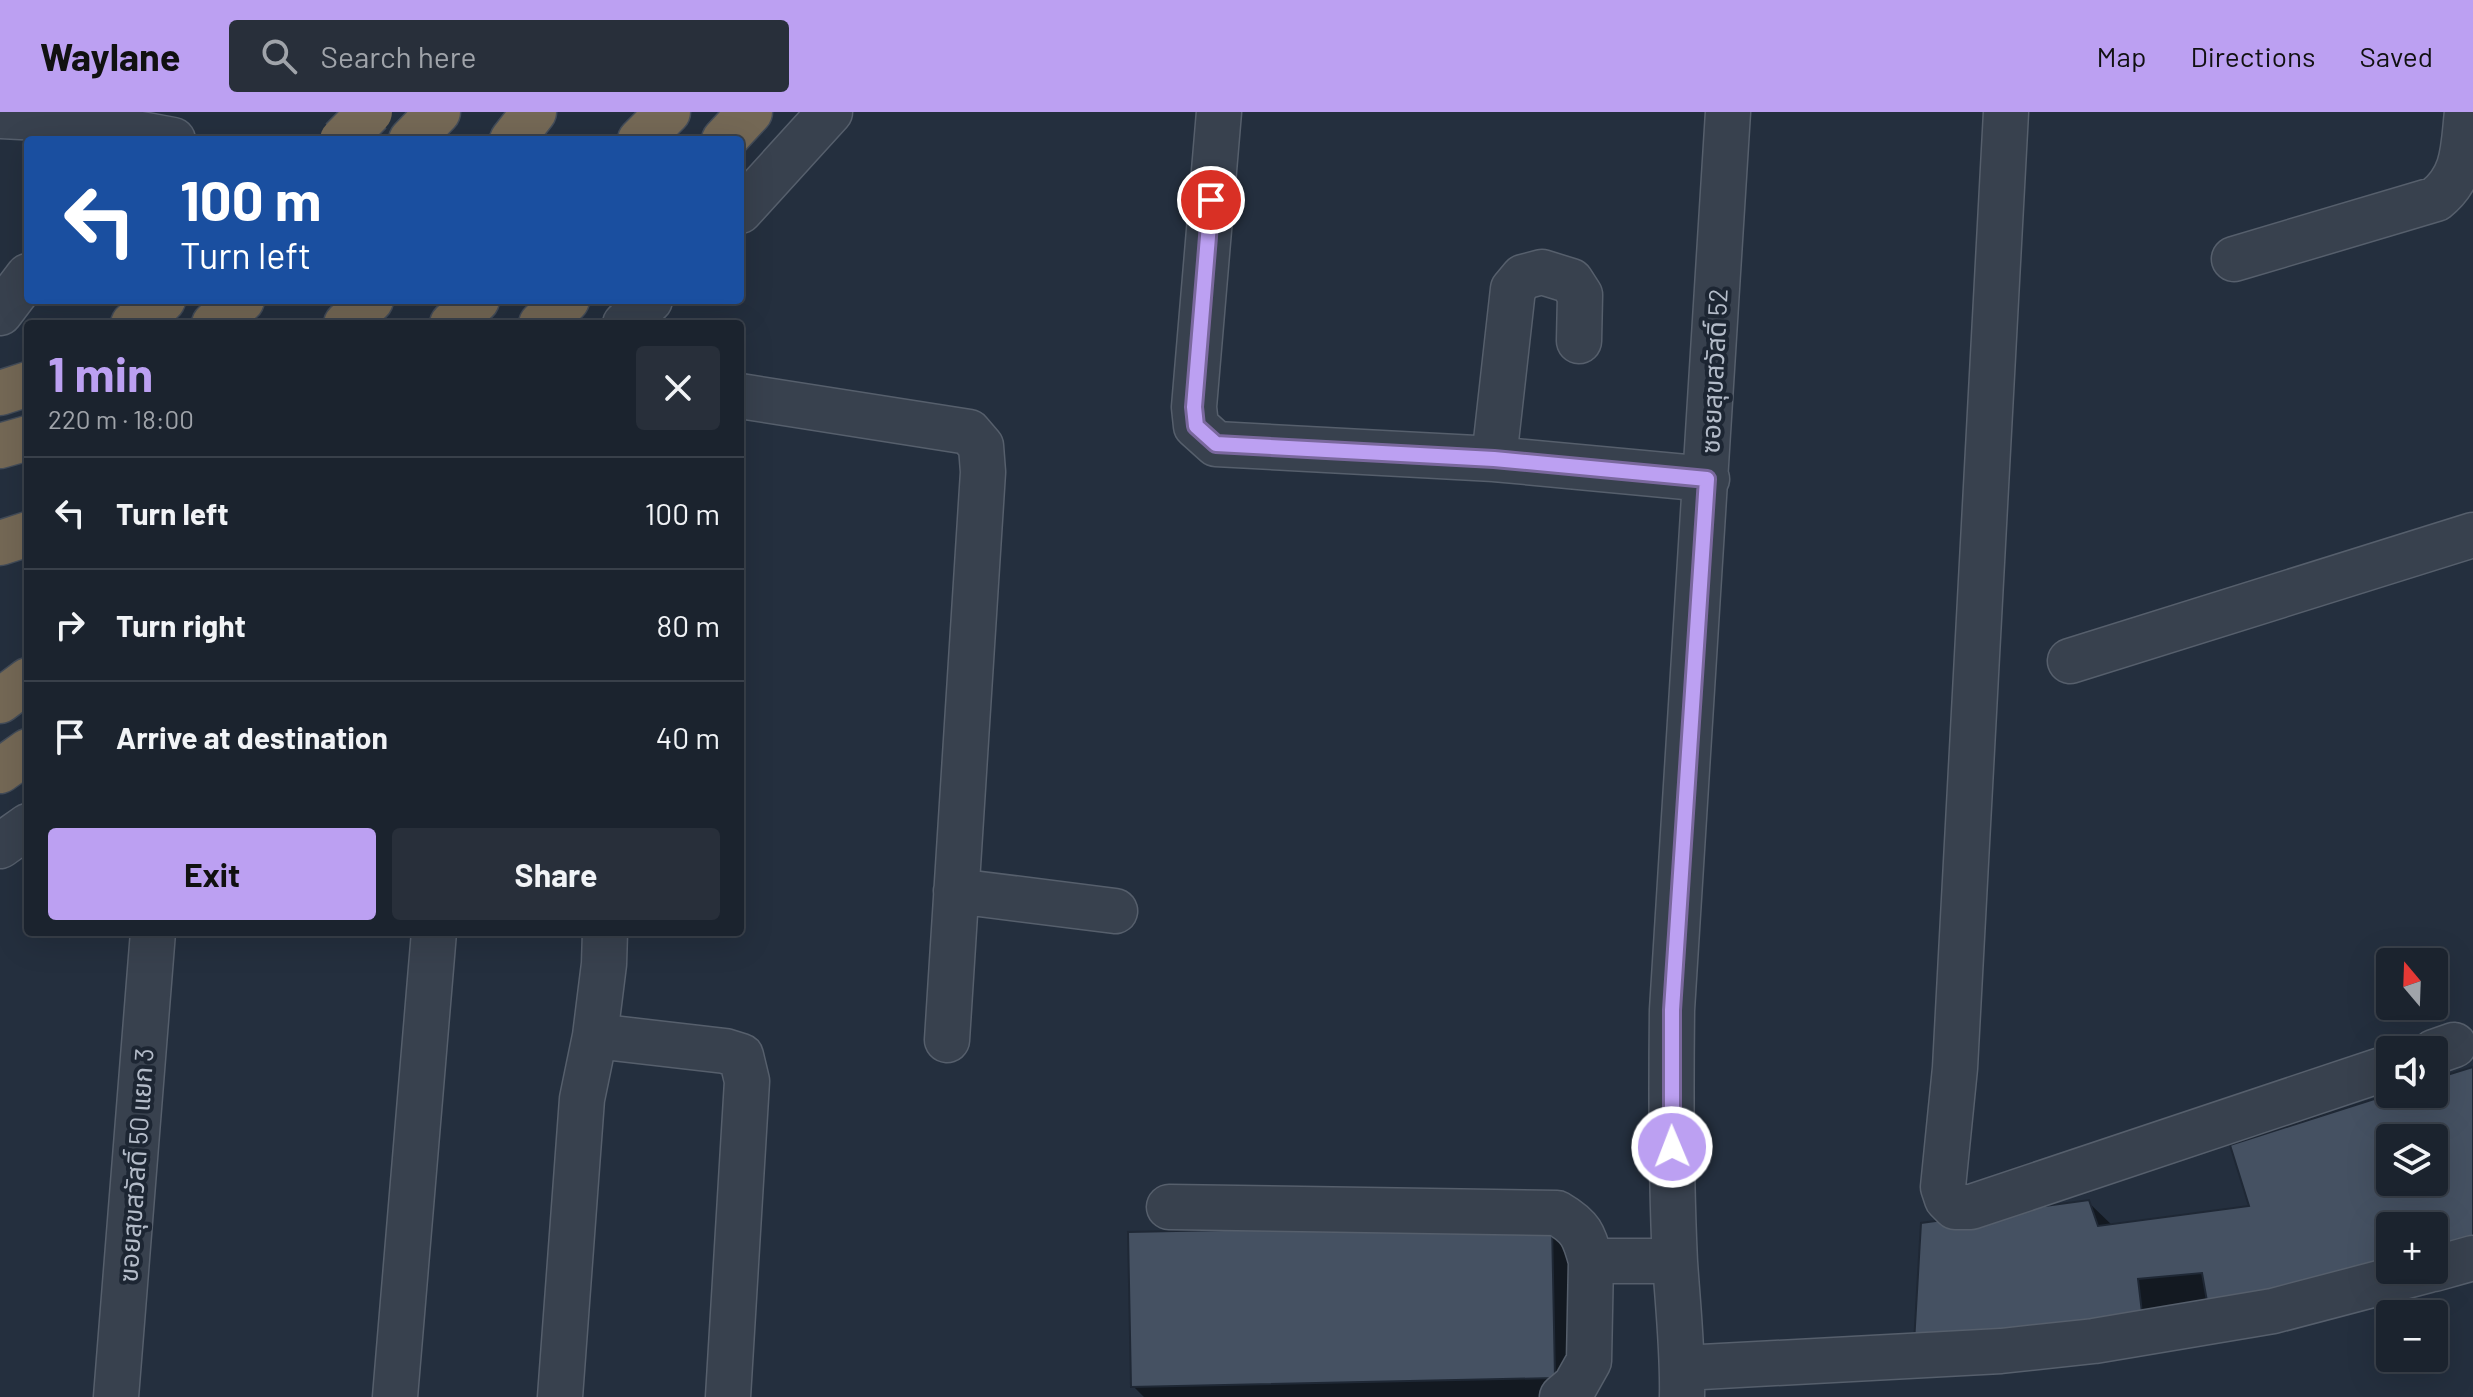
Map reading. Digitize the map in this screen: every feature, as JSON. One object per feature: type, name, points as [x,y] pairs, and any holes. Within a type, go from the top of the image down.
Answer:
[{"type":"highway","points":[[346,136],[370,112]]},
{"type":"highway","points":[[415,136],[438,112]]},
{"type":"highway","points":[[515,136],[534,112]]},
{"type":"highway","points":[[644,136],[668,112]]},
{"type":"highway","points":[[728,136],[750,112]]},
{"type":"highway","points":[[138,320],[158,304]]},
{"type":"highway","points":[[219,320],[237,304]]},
{"type":"highway","points":[[350,320],[367,304]]},
{"type":"highway","points":[[456,320],[473,304]]},
{"type":"highway","points":[[545,320],[563,304]]},
{"type":"highway","points":[[0,393],[24,385]]},
{"type":"highway","points":[[0,446],[24,439]]},
{"type":"highway","points":[[0,543],[24,535]]},
{"type":"highway","points":[[0,701],[24,683]]},
{"type":"highway","points":[[0,771],[24,754]]},
{"type":"street","points":[[343,136],[392,112]]},
{"type":"street","points":[[744,207],[830,112]]},
{"type":"street","points":[[1219,112],[1194,407],[1196,426],[1216,444],[1494,459],[1707,479]]},
{"type":"street","name":"ซอยสุขสวัสดิ์ 52","points":[[1682,1382],[1671,1118],[1672,1010],[1728,112]]},
{"type":"street","points":[[2006,112],[1955,1068],[1943,1187],[1947,1199],[1955,1207],[1971,1207],[2376,1072]]},
{"type":"street","points":[[2234,259],[2436,199],[2450,188],[2457,175],[2467,112]]},
{"type":"street","points":[[0,116],[60,119],[151,136]]},
{"type":"street","points":[[1494,459],[1513,289],[1523,277],[1542,272],[1571,281],[1580,295],[1579,341]]},
{"type":"street","points":[[0,313],[24,281]]},
{"type":"street","points":[[629,320],[646,304]]},
{"type":"street","points":[[744,397],[969,432],[981,446],[983,472],[947,1040]]},
{"type":"street","points":[[2070,661],[2473,535]]},
{"type":"street","points":[[0,846],[24,829]]},
{"type":"street","points":[[956,891],[1115,911]]},
{"type":"street","name":"ฃอยสุขสวัสดิ์ 50 แยก 3","points":[[116,1397],[153,936]]},
{"type":"street","points":[[395,1397],[434,936]]},
{"type":"street","points":[[560,1397],[582,1099],[595,1036],[605,936]]},
{"type":"street","points":[[595,1036],[725,1051],[741,1056],[747,1081],[728,1397]]},
{"type":"street","points":[[1169,1207],[1557,1213],[1575,1224],[1585,1238],[1591,1261],[1589,1361],[1575,1386],[1562,1397]]},
{"type":"street","points":[[2448,1265],[2473,1258]]},
{"type":"street","points":[[1591,1261],[1675,1261]]},
{"type":"street","points":[[1682,1382],[2094,1341],[2273,1311],[2376,1284]]},
{"type":"building","points":[[2473,1067],[2473,1239],[2448,1245],[2448,1212],[2376,1212],[2376,1265],[2208,1307],[2202,1273],[2138,1279],[2143,1321],[1914,1343],[1921,1223],[2089,1200],[2098,1226],[2249,1206],[2230,1145],[2376,1098],[2376,1108],[2448,1108],[2448,1075]]},
{"type":"building","points":[[1552,1223],[1555,1378],[1131,1387],[1128,1232]]},
{"type":"route","points":[[1211,200],[1194,407],[1196,426],[1216,444],[1494,459],[1707,479],[1672,1010],[1672,1147]]}]
